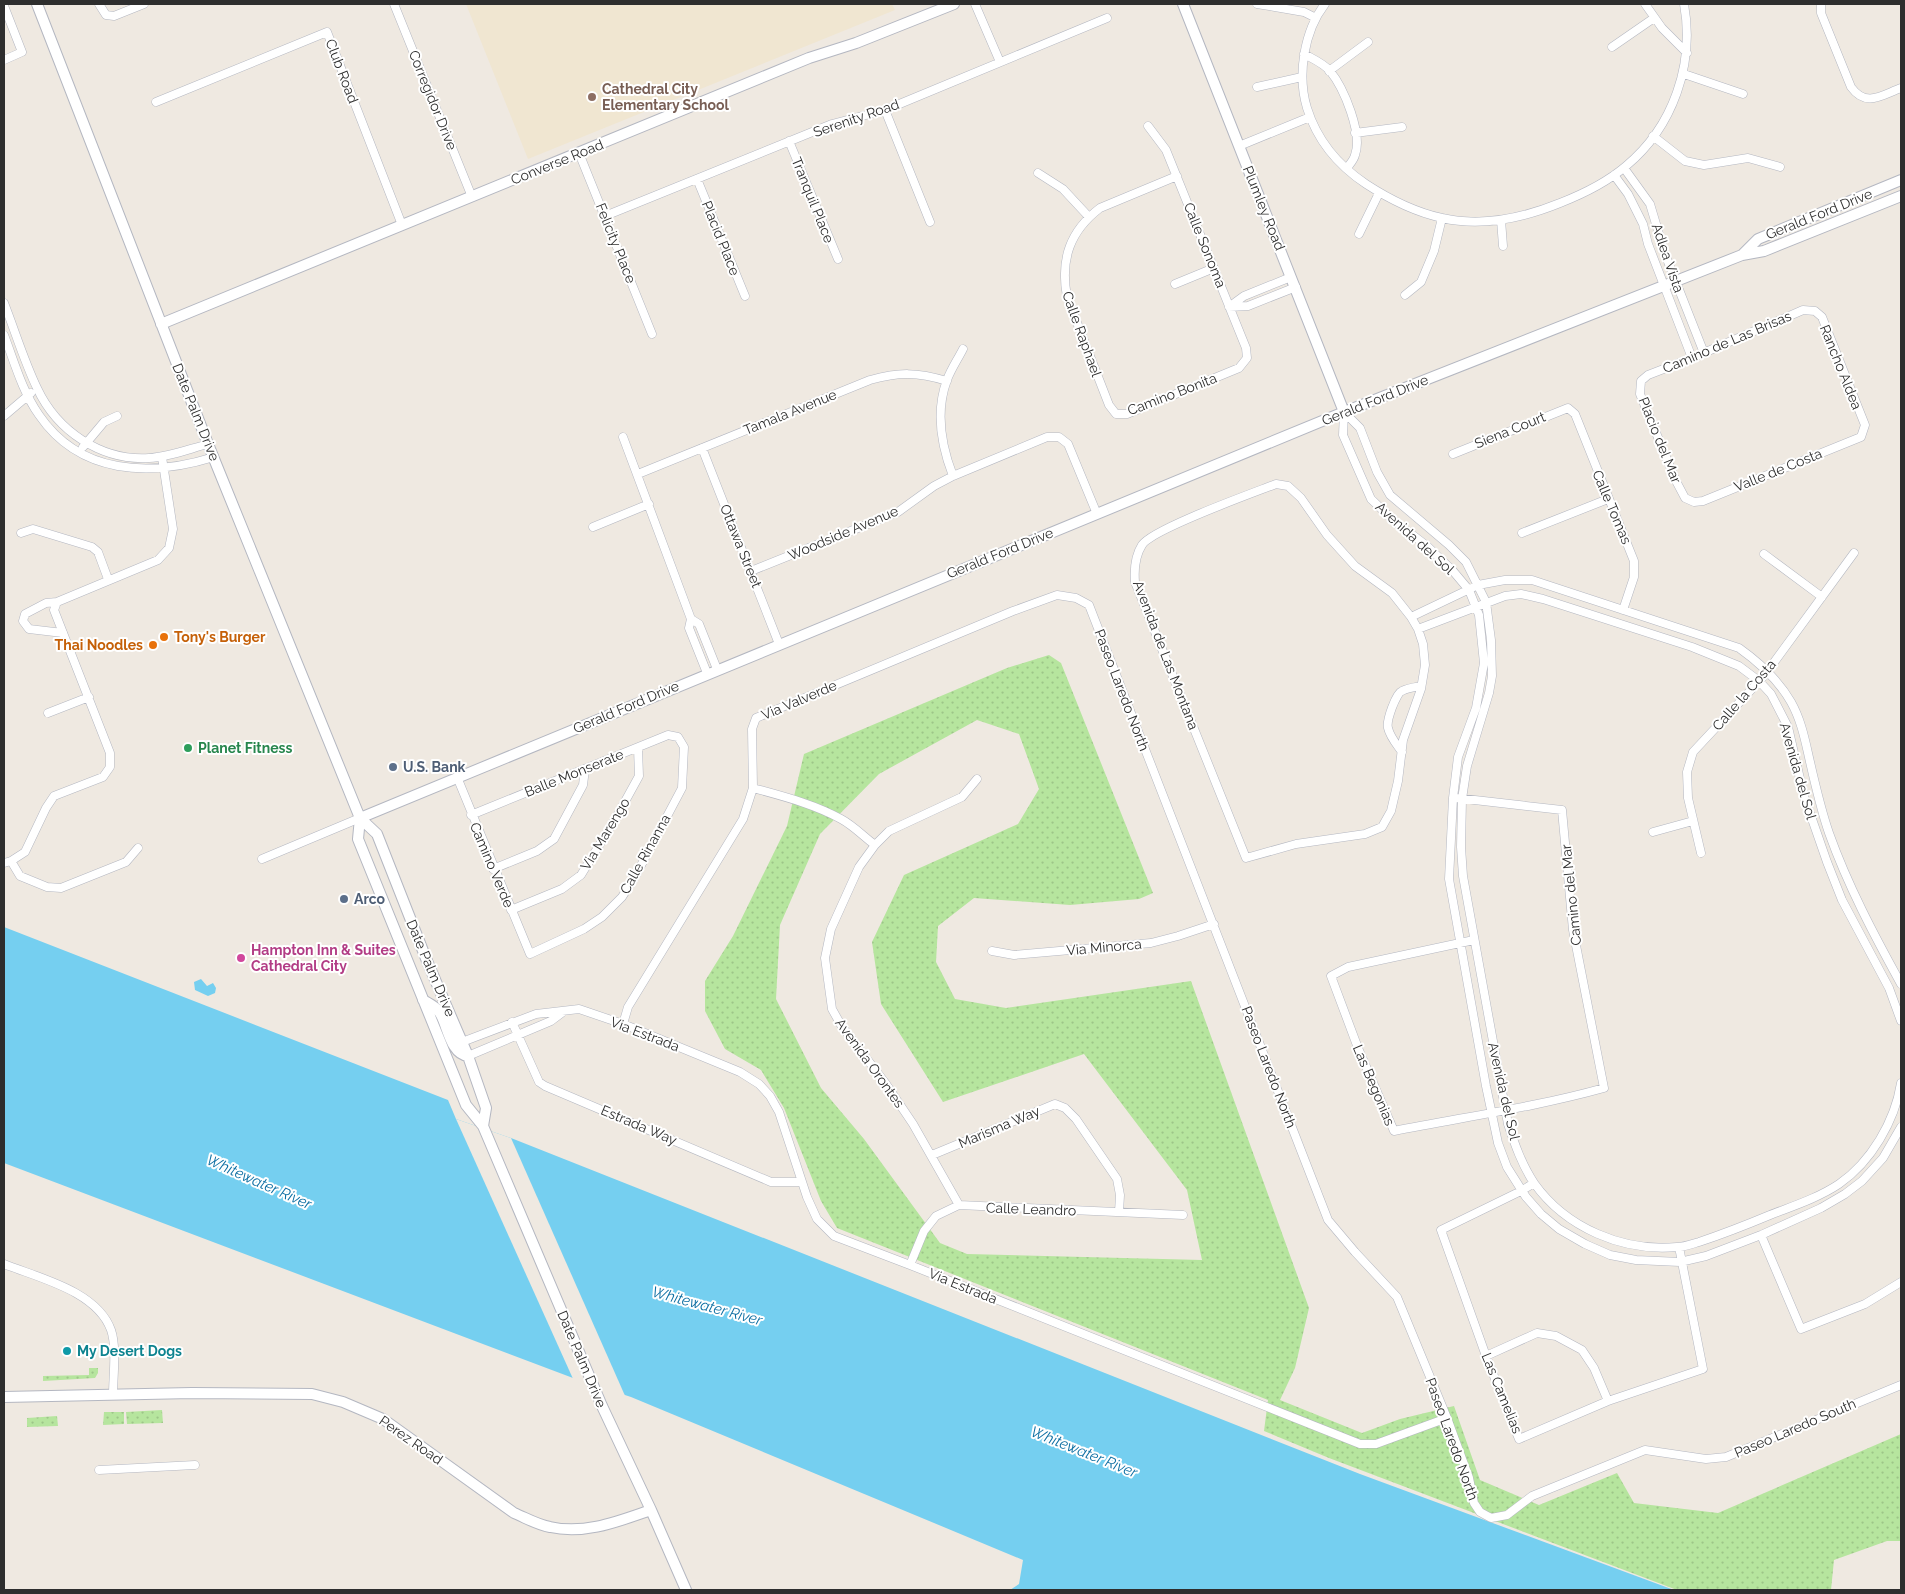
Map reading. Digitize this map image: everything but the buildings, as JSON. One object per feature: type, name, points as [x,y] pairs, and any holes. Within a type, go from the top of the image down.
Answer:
[{"type":"main road","name":"Date Palm Drive","points":[[37,4],[208,444],[360,818],[377,834],[427,961],[468,1056],[486,1108],[483,1126]]},
{"type":"main road","name":"Converse Road","points":[[161,324],[809,58],[856,43],[954,4]]},
{"type":"main road","name":"Plumley Road","points":[[1183,4],[1344,412]]},
{"type":"main road","name":"Gerald Ford Drive","points":[[1742,255],[1758,239],[1901,180]]},
{"type":"main road","name":"Gerald Ford Drive","points":[[360,818],[717,669],[1344,412],[1742,255],[1764,251],[1901,196]]},
{"type":"main road","name":"Date Palm Drive","points":[[360,818],[358,839],[466,1105],[483,1126],[602,1406],[686,1590]]},
{"type":"main road","points":[[423,1000],[441,1013],[457,1050],[462,1055],[468,1056]]},
{"type":"main road","name":"Perez Road","points":[[4,1397],[192,1393],[312,1394],[343,1402],[383,1419],[514,1513],[551,1528],[597,1527],[651,1510]]},
{"type":"street","points":[[100,6],[106,15],[114,16],[144,4]]},
{"type":"street","name":"Corregidor Drive","points":[[394,4],[472,196]]},
{"type":"street","points":[[975,4],[1000,62]]},
{"type":"street","points":[[1257,4],[1304,12],[1316,18]]},
{"type":"street","points":[[1325,4],[1316,18],[1304,54],[1302,77],[1304,99],[1310,117],[1318,134],[1328,148],[1347,168],[1379,193],[1417,210],[1442,218],[1481,221],[1501,220],[1546,209],[1595,187],[1624,168],[1654,136],[1670,109],[1684,74],[1687,53],[1684,5],[1693,4]]},
{"type":"street","points":[[1646,4],[1654,18],[1687,53]]},
{"type":"street","points":[[1821,4],[1821,13],[1851,87],[1856,94],[1865,98],[1875,98],[1901,88]]},
{"type":"street","points":[[4,6],[22,52],[4,60]]},
{"type":"street","name":"Serenity Road","points":[[605,216],[848,118],[885,110],[1107,18]]},
{"type":"street","points":[[1612,47],[1654,18]]},
{"type":"street","name":"Club Road","points":[[156,102],[326,32],[402,225]]},
{"type":"street","points":[[1330,71],[1368,42]]},
{"type":"street","points":[[1304,54],[1321,63],[1330,71],[1352,115],[1355,133],[1355,156],[1347,168]]},
{"type":"street","points":[[1684,74],[1743,94]]},
{"type":"street","points":[[1257,87],[1302,77]]},
{"type":"street","points":[[885,110],[930,222]]},
{"type":"street","points":[[1239,146],[1310,117]]},
{"type":"street","name":"Calle Sonoma","points":[[1148,126],[1166,150],[1246,348],[1247,358],[1239,368]]},
{"type":"street","points":[[1355,133],[1402,127]]},
{"type":"street","points":[[1654,136],[1685,161],[1704,165],[1748,158],[1780,167]]},
{"type":"street","name":"Tranquil Place","points":[[789,141],[838,259]]},
{"type":"street","name":"Felicity Place","points":[[580,153],[652,334]]},
{"type":"street","name":"Adlea Vista","points":[[1624,168],[1650,204],[1665,254],[1704,353]]},
{"type":"street","points":[[1038,173],[1063,189],[1089,216]]},
{"type":"street","name":"Adlea Vista","points":[[1614,175],[1637,210],[1692,358]]},
{"type":"street","name":"Calle Raphael","points":[[1109,405],[1067,296],[1064,266],[1068,248],[1076,232],[1089,216],[1114,201],[1177,176]]},
{"type":"street","name":"Placid Place","points":[[697,179],[745,296]]},
{"type":"street","points":[[1359,234],[1379,193]]},
{"type":"street","points":[[1405,295],[1421,282],[1434,251],[1442,218]]},
{"type":"street","points":[[1501,220],[1503,246]]},
{"type":"street","points":[[1175,284],[1214,268]]},
{"type":"street","points":[[1230,307],[1244,296],[1291,276]]},
{"type":"street","points":[[1230,307],[1248,306],[1296,287]]},
{"type":"street","points":[[4,306],[37,389],[60,423],[86,442],[106,452],[138,458],[162,456],[208,444]]},
{"type":"street","name":"Camino de Las Brisas","points":[[1641,381],[1648,375],[1803,310],[1815,311]]},
{"type":"street","name":"Rancho Aldea","points":[[1815,311],[1822,317],[1865,425]]},
{"type":"street","points":[[4,335],[28,396],[39,416],[68,445],[80,452],[100,461],[134,469],[163,469],[196,463],[214,457]]},
{"type":"street","points":[[953,476],[945,455],[940,433],[941,409],[947,381],[963,348]]},
{"type":"street","name":"Camino Bonita","points":[[1109,405],[1116,414],[1127,414],[1239,368]]},
{"type":"street","name":"Tamala Avenue","points":[[638,474],[870,380],[910,373],[947,381]]},
{"type":"street","name":"Placio del Mar","points":[[1641,381],[1640,394],[1676,482],[1685,498]]},
{"type":"street","points":[[4,416],[37,389]]},
{"type":"street","name":"Siena Court","points":[[1453,454],[1568,408]]},
{"type":"street","name":"Calle Tomas","points":[[1568,408],[1575,414],[1634,560],[1634,577],[1622,610]]},
{"type":"street","name":"Avenida del Sol","points":[[1344,412],[1360,428],[1377,472],[1390,495],[1466,562],[1486,602],[1491,640],[1492,676],[1489,693],[1467,766],[1462,799],[1461,847],[1463,876],[1505,1109],[1520,1158],[1534,1182],[1549,1202],[1577,1223],[1592,1231],[1613,1240],[1635,1246],[1679,1247],[1725,1234],[1822,1194],[1839,1184],[1855,1171],[1872,1150],[1888,1125],[1899,1099],[1901,1083]]},
{"type":"street","name":"Avenida del Sol","points":[[1344,412],[1343,435],[1371,499],[1393,520],[1427,546],[1453,571],[1469,590],[1476,606],[1484,649],[1484,663],[1476,708],[1458,757],[1453,798],[1449,879],[1498,1143],[1507,1166],[1521,1191],[1541,1214],[1585,1244],[1610,1255],[1680,1262],[1706,1256],[1761,1235],[1821,1208],[1845,1194],[1862,1180],[1883,1158],[1901,1127]]},
{"type":"street","points":[[80,452],[86,442],[104,422],[118,416]]},
{"type":"street","name":"Valle de Costa","points":[[1685,498],[1694,502],[1703,502],[1861,436],[1865,425]]},
{"type":"street","name":"Woodside Avenue","points":[[751,571],[898,512],[934,486],[953,476],[1047,437],[1059,436],[1068,444],[1097,514]]},
{"type":"street","points":[[623,437],[691,619],[689,628],[707,674]]},
{"type":"street","name":"Ottawa Street","points":[[702,448],[779,644]]},
{"type":"street","points":[[63,633],[29,629],[23,621],[25,614],[46,603],[57,602],[108,579],[158,560],[169,548],[173,529],[162,456]]},
{"type":"street","name":"Avenida de Las Montana","points":[[1276,484],[1288,486],[1301,498],[1327,535],[1355,566],[1392,593],[1418,629],[1423,644],[1425,665],[1422,686],[1403,740],[1398,781],[1391,811],[1382,827],[1366,834],[1296,844],[1246,858],[1135,582],[1134,565],[1142,544],[1160,531],[1276,484]]},
{"type":"street","points":[[1522,533],[1608,499]]},
{"type":"street","points":[[593,527],[649,504]]},
{"type":"street","points":[[21,533],[34,529],[92,547],[98,552],[108,579]]},
{"type":"street","name":"Calle la Costa","points":[[1701,853],[1688,798],[1687,772],[1693,752],[1760,681],[1854,553]]},
{"type":"street","points":[[1764,554],[1822,596]]},
{"type":"street","name":"Avenida del Sol","points":[[1411,617],[1478,586],[1505,580],[1532,580],[1739,648],[1768,671],[1792,703],[1800,723],[1818,797],[1842,867],[1867,923],[1901,984]]},
{"type":"street","name":"Avenida del Sol","points":[[1418,629],[1486,602],[1505,596],[1521,594],[1543,598],[1692,647],[1739,666],[1760,681],[1771,694],[1788,727],[1804,796],[1827,862],[1842,900],[1889,988],[1901,1021]]},
{"type":"street","name":"Via Valverde","points":[[623,1024],[628,1007],[743,819],[753,788],[752,728],[756,718],[1013,611],[1057,595],[1076,598]]},
{"type":"street","name":"Paseo Laredo North","points":[[1076,598],[1089,605],[1328,1220],[1354,1252],[1397,1297],[1447,1418],[1469,1478],[1474,1503],[1480,1512],[1491,1518]]},
{"type":"street","points":[[57,602],[54,610],[110,753],[110,767],[103,777],[54,796],[46,808],[25,852],[7,862],[20,876],[47,887],[61,888],[126,862],[138,848]]},
{"type":"street","points":[[691,619],[698,623],[717,669]]},
{"type":"street","points":[[692,635],[702,631]]},
{"type":"street","points":[[1402,752],[1392,738],[1388,722],[1397,694],[1401,691],[1422,686]]},
{"type":"street","points":[[48,713],[89,697]]},
{"type":"street","name":"Balle Monserate","points":[[471,815],[668,736],[678,737]]},
{"type":"street","name":"Calle Rinanna","points":[[530,954],[584,929],[602,917],[622,897],[637,873],[682,788],[684,747],[678,737]]},
{"type":"street","name":"Via Marengo","points":[[511,910],[562,889],[581,875],[639,776],[638,748]]},
{"type":"street","points":[[493,869],[537,851],[554,839],[582,785],[585,769]]},
{"type":"street","name":"Camino Verde","points":[[456,777],[530,954]]},
{"type":"street","name":"Avenida Orontes","points":[[959,1205],[932,1155],[886,1084],[841,1026],[832,1009],[825,958],[831,929],[859,867],[875,846],[889,831],[962,797],[977,780]]},
{"type":"street","points":[[753,788],[787,798],[840,819],[856,829],[875,846]]},
{"type":"street","name":"Camino del Mar","points":[[1453,798],[1562,810],[1573,930],[1604,1088]]},
{"type":"street","name":"Gerald Ford Drive","points":[[262,859],[360,818]]},
{"type":"street","points":[[1653,832],[1693,821]]},
{"type":"street","name":"Via Minorca","points":[[992,951],[1014,955],[1151,943],[1214,924]]},
{"type":"street","name":"Las Begonias","points":[[1474,940],[1348,967],[1331,976],[1358,1048],[1394,1131],[1505,1109],[1559,1101],[1604,1088]]},
{"type":"street","name":"Via Estrada","points":[[462,1042],[536,1014],[579,1009],[623,1024],[740,1072],[759,1084],[770,1096],[779,1112],[801,1182],[817,1219],[834,1236],[1360,1444],[1376,1444],[1447,1418]]},
{"type":"street","points":[[468,1056],[551,1021],[565,1011]]},
{"type":"street","name":"Estrada Way","points":[[512,1022],[539,1082],[545,1086],[771,1182],[801,1182]]},
{"type":"street","name":"Marisma Way","points":[[932,1155],[1055,1104],[1065,1108],[1076,1119],[1116,1179],[1120,1196],[1119,1212]]},
{"type":"street","name":"Las Camelias","points":[[1534,1182],[1521,1191],[1441,1230],[1486,1356],[1519,1439],[1608,1401],[1703,1369],[1680,1262],[1679,1247]]},
{"type":"street","name":"Calle Leandro","points":[[910,1265],[924,1232],[936,1216],[959,1205],[1183,1214]]},
{"type":"street","points":[[1761,1235],[1801,1329],[1865,1304],[1901,1282]]},
{"type":"street","points":[[4,1264],[74,1292],[97,1308],[111,1330],[113,1342],[113,1395]]},
{"type":"street","points":[[1486,1356],[1537,1333],[1556,1336],[1582,1350],[1594,1368],[1608,1401]]},
{"type":"street","name":"Paseo Laredo South","points":[[1491,1518],[1508,1515],[1532,1496],[1644,1450],[1706,1459],[1726,1456],[1901,1384]]},
{"type":"street","points":[[99,1470],[195,1465]]},
{"type":"shaded area","name":"Cathedral City Elementary School","points":[[466,4],[892,4],[895,10],[528,159]]},
{"type":"green space","points":[[1049,655],[1061,663],[1153,893],[1139,899],[1070,905],[974,898],[938,926],[936,962],[955,999],[1006,1008],[1191,981],[1309,1308],[1295,1368],[1280,1400],[1362,1433],[1400,1419],[1454,1406],[1480,1480],[1539,1505],[1617,1473],[1634,1503],[1718,1513],[1901,1434],[1901,1541],[1887,1541],[1834,1560],[1831,1590],[1677,1590],[1329,1458],[1264,1431],[1268,1400],[837,1228],[821,1201],[784,1108],[761,1070],[725,1049],[705,1011],[705,981],[733,936],[787,826],[804,754],[1007,668]],"holes":[[[977,720],[1019,734],[1039,789],[1018,824],[904,875],[872,942],[881,1004],[943,1102],[1084,1054],[1187,1190],[1202,1260],[967,1254],[940,1243],[864,1139],[821,1088],[776,999],[780,925],[820,834],[879,774]]]},
{"type":"green space","points":[[89,1368],[98,1368],[95,1378],[43,1381],[43,1376],[89,1375]]},
{"type":"green space","points":[[162,1410],[163,1423],[127,1424],[126,1412]]},
{"type":"green space","points":[[104,1412],[124,1412],[124,1424],[103,1425]]},
{"type":"green space","points":[[57,1416],[58,1426],[27,1427],[27,1418]]},
{"type":"water","name":"Whitewater River","points":[[4,927],[448,1100],[456,1119],[511,1138],[1360,1474],[1674,1590],[1010,1590],[1019,1584],[1023,1560],[631,1397],[573,1378],[4,1163]]},
{"type":"water","points":[[201,979],[207,986],[213,983],[216,988],[215,993],[208,996],[195,990],[194,982]]},
{"type":"pier","points":[[456,1119],[511,1138],[626,1398],[574,1381]]},
{"type":"place","name":"Cathedral City Elementary School","points":[[592,97]]},
{"type":"place","name":"Tony's Burger","points":[[164,637]]},
{"type":"place","name":"Thai Noodles","points":[[153,645]]},
{"type":"place","name":"Planet Fitness","points":[[188,748]]},
{"type":"place","name":"U.S. Bank","points":[[393,767]]},
{"type":"place","name":"Arco","points":[[344,899]]},
{"type":"place","name":"Hampton Inn & Suites Cathedral City","points":[[241,958]]},
{"type":"place","name":"My Desert Dogs","points":[[67,1351]]}]
